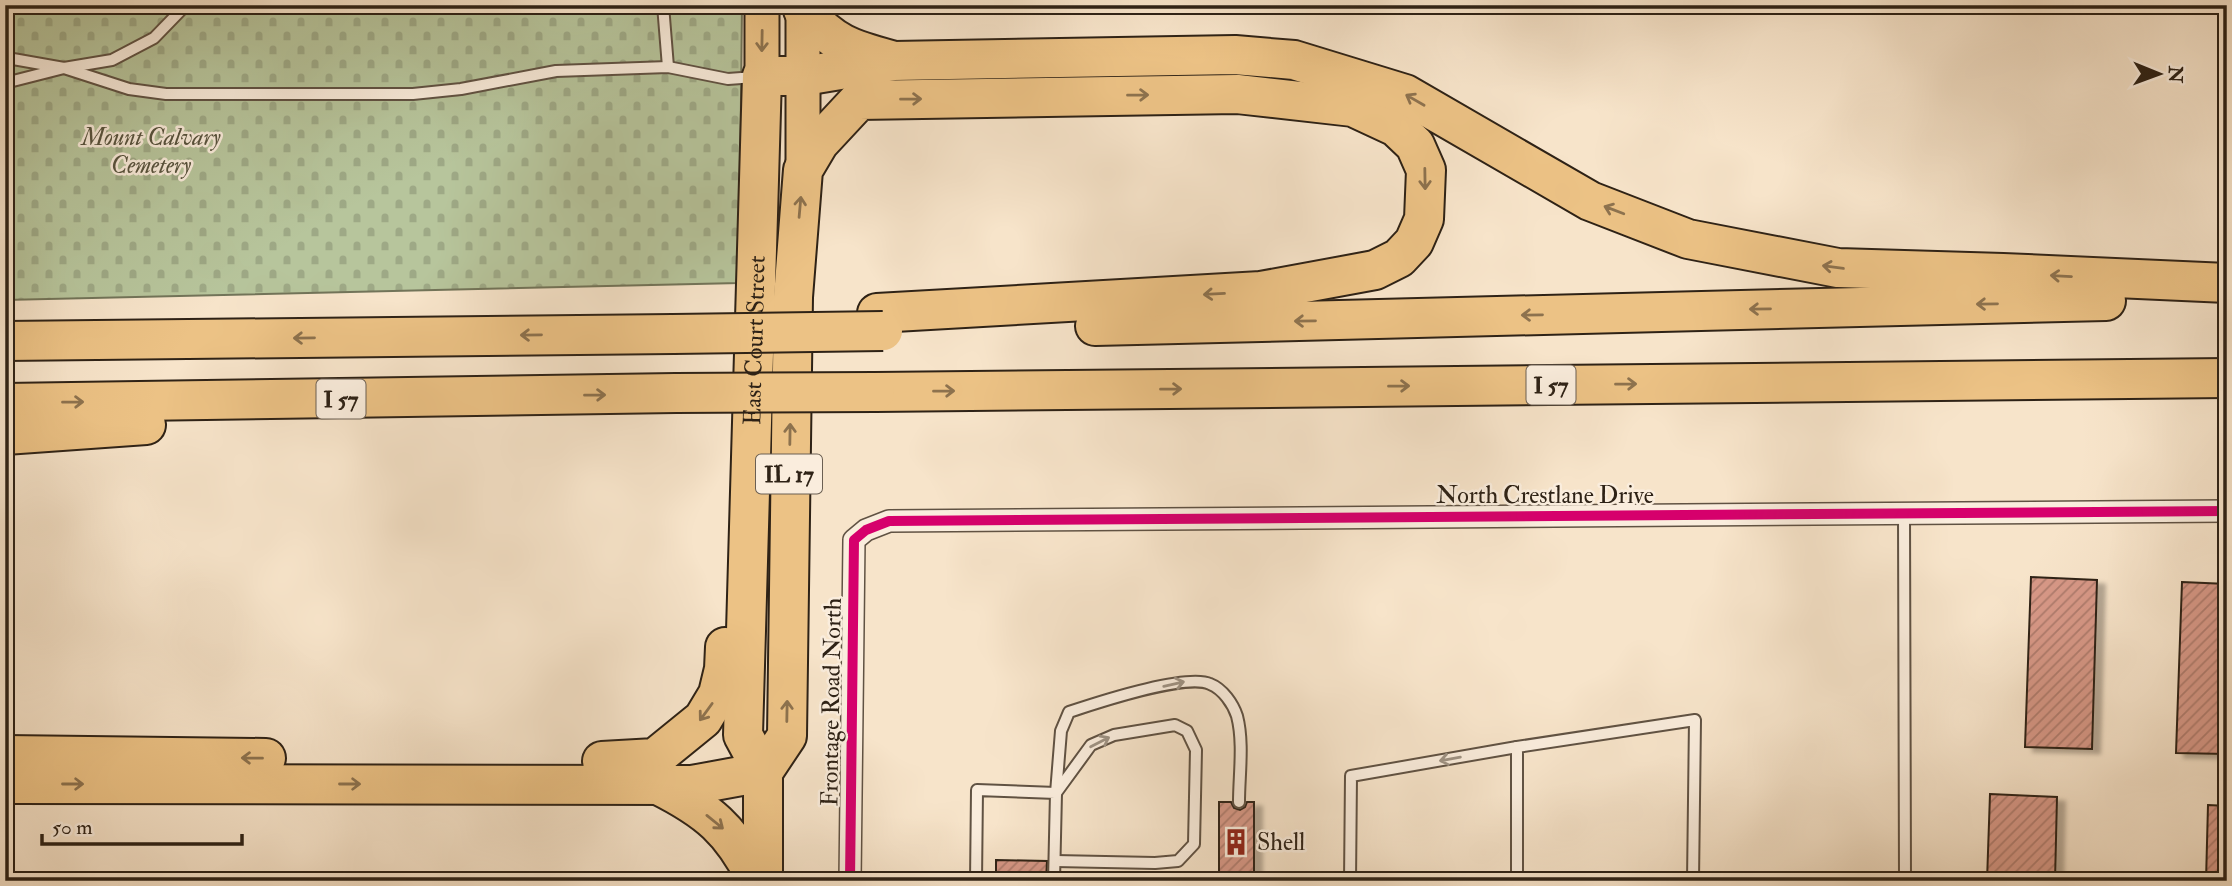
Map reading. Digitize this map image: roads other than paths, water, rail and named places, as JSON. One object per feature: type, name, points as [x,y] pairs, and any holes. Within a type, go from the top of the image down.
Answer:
[{"type":"highway","points":[[803,8],[821,30],[833,39],[852,49],[894,61]]},
{"type":"highway","points":[[762,76],[804,76],[894,61],[1235,55],[1294,60],[1405,94],[1590,201],[1688,239],[1838,268],[2227,283]]},
{"type":"highway","name":"East Court Street","points":[[762,76],[743,735],[763,772],[762,881]]},
{"type":"highway","points":[[5,341],[720,333],[1261,291],[1375,270],[1399,258],[1414,242],[1424,219],[1426,170],[1415,145],[1396,127],[1353,107],[1237,94],[859,100],[804,76]]},
{"type":"highway","points":[[803,170],[819,143],[859,100]]},
{"type":"highway","name":"IL 17","points":[[763,772],[787,736],[793,297],[803,170]]},
{"type":"highway","points":[[880,322],[2227,298]]},
{"type":"highway","name":"I 57","points":[[5,402],[2227,378]]},
{"type":"highway","points":[[5,435],[549,397]]},
{"type":"highway","points":[[656,772],[703,719],[718,694],[724,669],[729,541],[751,508]]},
{"type":"highway","points":[[5,755],[594,761],[656,772],[692,785],[763,772]]},
{"type":"highway","points":[[5,783],[656,772],[682,797],[721,825],[744,854],[757,881]]},
{"type":"main road","name":"East Court Street","points":[[762,5],[762,76]]},
{"type":"main road","name":"IL 17","points":[[803,8],[803,170]]},
{"type":"street","name":"North Crestlane Drive","points":[[866,530],[890,521],[2227,511]]},
{"type":"street","name":"Frontage Road North","points":[[850,881],[854,540],[866,530]]},
{"type":"lane","points":[[5,83],[64,68],[112,60],[154,38],[186,5]]},
{"type":"lane","points":[[663,5],[668,67]]},
{"type":"lane","points":[[5,55],[13,59],[64,68],[130,89],[166,94],[413,94],[461,89],[556,71],[668,67],[728,79],[762,76]]},
{"type":"lane","points":[[1903,514],[1905,881]]},
{"type":"lane","points":[[1054,881],[1056,793],[1061,731],[1069,712],[1187,681],[1209,683],[1225,694],[1237,715],[1240,741],[1239,802]]},
{"type":"lane","points":[[1350,881],[1351,776],[1695,720],[1693,881]]},
{"type":"lane","points":[[1055,861],[1178,861],[1194,844],[1196,750],[1187,731],[1175,725],[1114,735],[1091,745],[1056,793]]},
{"type":"lane","points":[[1517,747],[1517,881]]},
{"type":"lane","points":[[976,881],[977,790],[1056,793]]},
{"type":"place","name":"Shell","points":[[1236,842]]},
{"type":"park label","name":"Mount Calvary Cemetery","points":[[151,151]]}]
